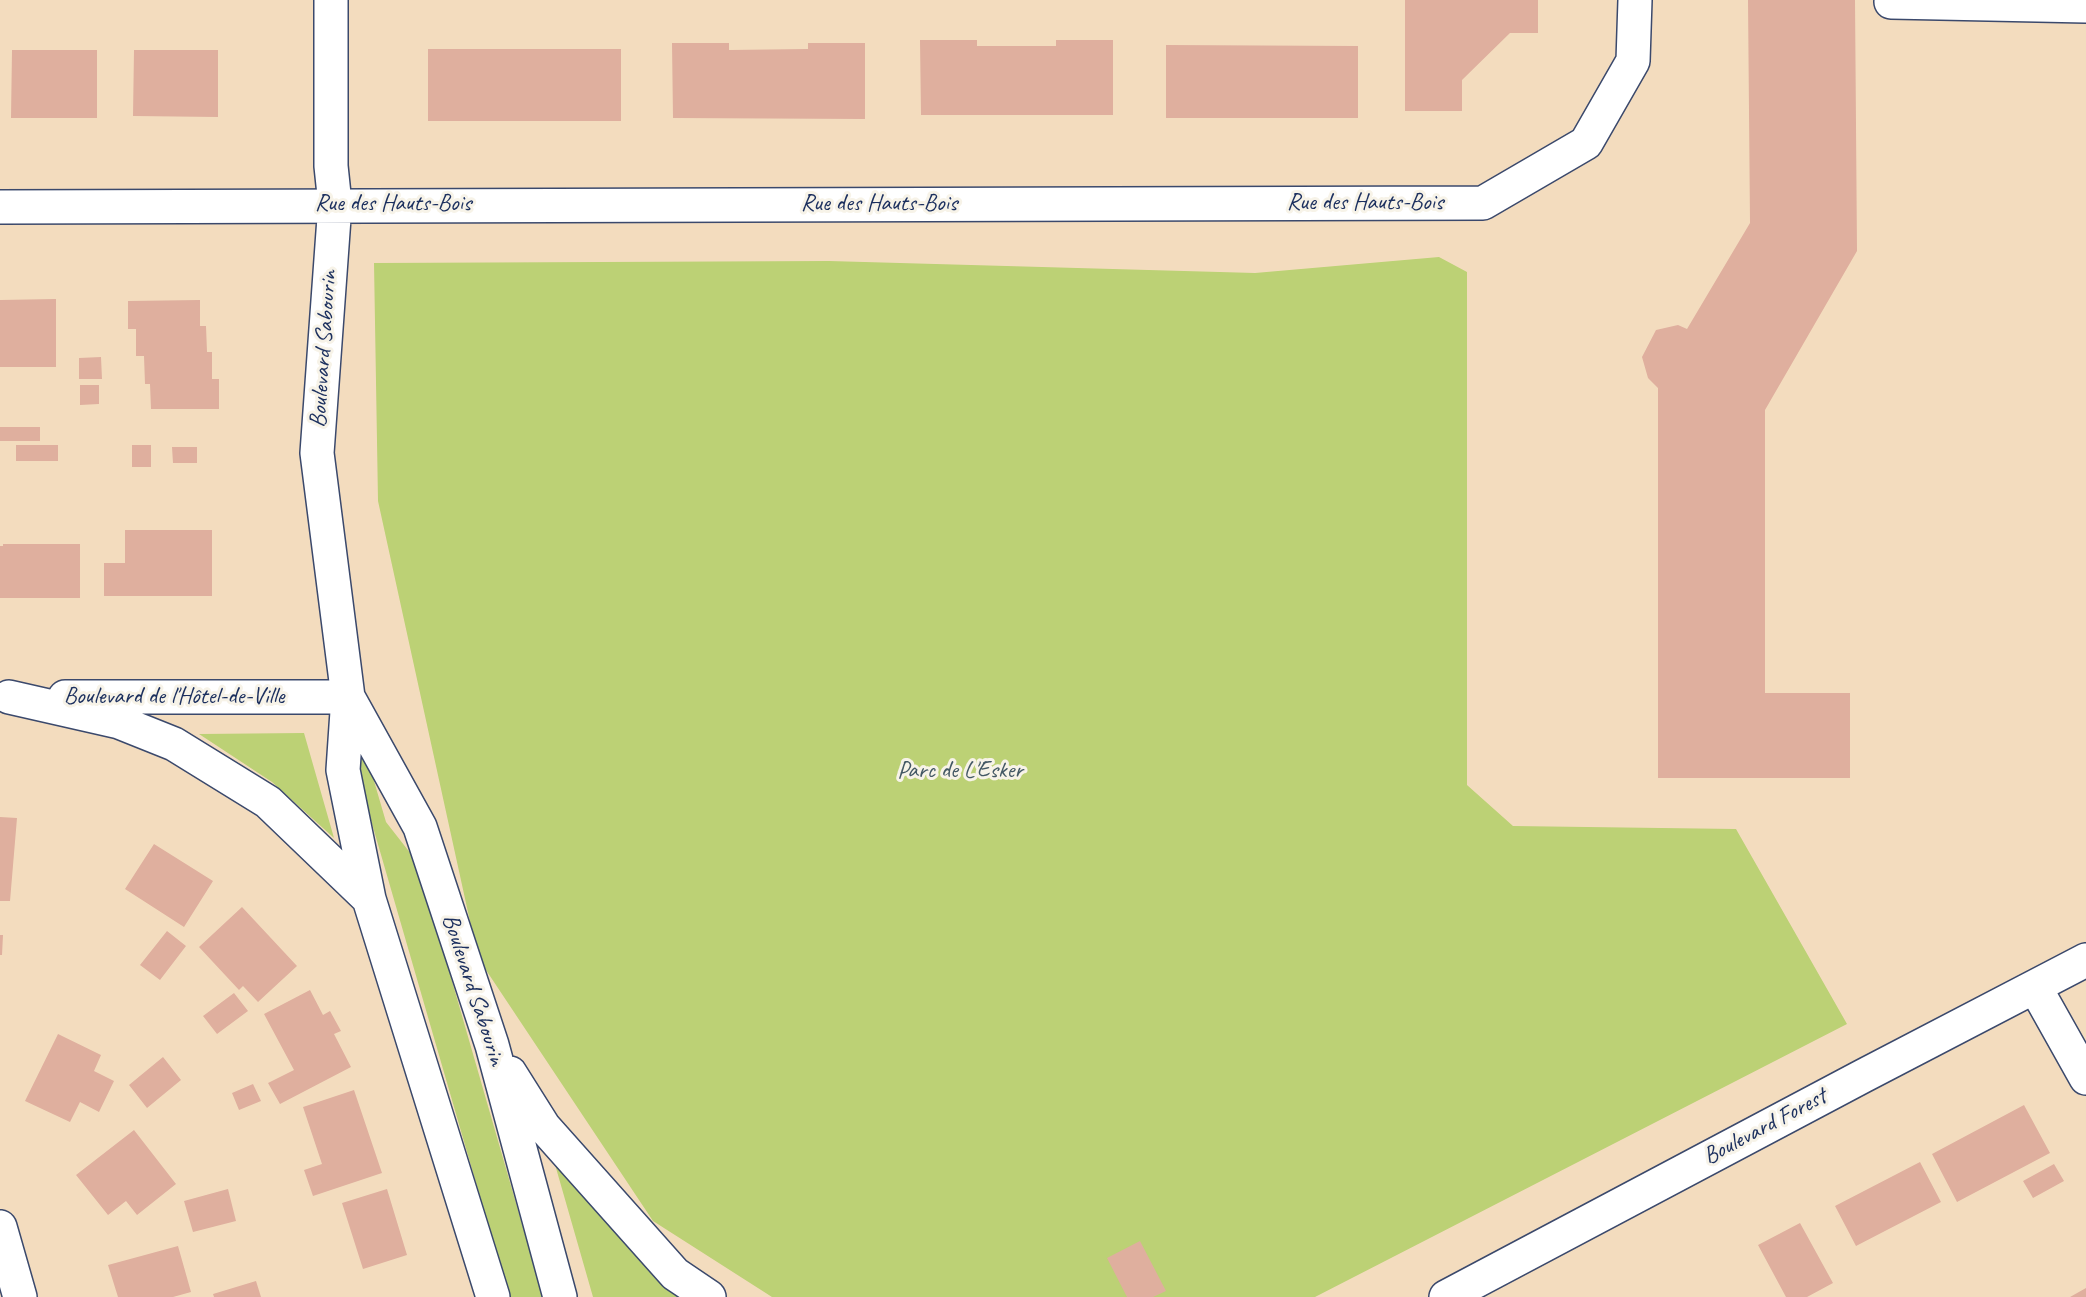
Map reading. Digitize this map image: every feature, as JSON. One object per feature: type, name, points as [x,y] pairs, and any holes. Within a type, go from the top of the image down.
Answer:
[{"type":"street","name":"Boulevard Sabourin","points":[[331,0],[331,166],[335,204],[317,453],[348,697],[343,770],[369,899],[493,1297]]},
{"type":"street","name":"Rue des Hauts-Bois","points":[[0,207],[335,204],[1483,202],[1587,143],[1633,61],[1635,0]]},
{"type":"street","points":[[1891,2],[2086,6]]},
{"type":"street","points":[[4,697],[118,722],[174,744],[268,802],[369,899]]},
{"type":"street","name":"Boulevard de l'Hôtel-de-Ville","points":[[4,697],[348,697]]},
{"type":"street","name":"Boulevard Sabourin","points":[[348,697],[420,827],[492,1045],[560,1297]]},
{"type":"street","name":"Boulevard Forest","points":[[1446,1297],[2086,960]]},
{"type":"street","points":[[2035,987],[2086,1078]]},
{"type":"street","points":[[492,1045],[544,1127],[675,1274],[709,1297]]},
{"type":"street","points":[[0,1227],[20,1297]]},
{"type":"green space","name":"Parc de L'Esker","points":[[1439,257],[1467,272],[1467,785],[1513,826],[1736,829],[1847,1024],[1315,1297],[772,1297],[653,1221],[478,958],[378,501],[374,263],[829,261],[1255,273]]},
{"type":"green space","points":[[304,733],[334,838],[272,782],[199,734]]},
{"type":"green space","points":[[359,753],[367,757],[386,822],[418,863],[543,1297],[509,1297],[353,758]]},
{"type":"green space","points":[[554,1161],[699,1297],[593,1297]]},
{"type":"building","points":[[1405,0],[1538,0],[1538,33],[1510,33],[1462,80],[1462,111],[1405,111]]},
{"type":"building","points":[[1748,0],[1855,0],[1857,251],[1765,410],[1765,693],[1850,693],[1850,778],[1658,778],[1658,388],[1648,378],[1642,357],[1656,330],[1678,325],[1687,329],[1750,223]]},
{"type":"building","points":[[920,40],[977,40],[977,46],[1056,46],[1056,40],[1113,40],[1113,115],[921,115]]},
{"type":"building","points":[[672,43],[729,43],[729,50],[808,49],[808,43],[865,43],[865,119],[673,118]]},
{"type":"building","points":[[1166,45],[1358,46],[1358,118],[1166,118]]},
{"type":"building","points":[[428,49],[621,49],[621,121],[428,121]]},
{"type":"building","points":[[12,50],[97,50],[97,118],[11,118]]},
{"type":"building","points":[[134,50],[218,50],[218,117],[133,116]]},
{"type":"building","points":[[56,299],[56,367],[0,367],[0,300]]},
{"type":"building","points":[[200,300],[200,326],[206,326],[207,352],[212,352],[212,379],[219,379],[219,409],[151,409],[150,384],[145,384],[144,356],[136,356],[136,329],[128,329],[128,301]]},
{"type":"building","points":[[101,357],[102,379],[79,379],[79,358]]},
{"type":"building","points":[[80,385],[99,385],[99,404],[80,405]]},
{"type":"building","points":[[0,427],[40,427],[40,441],[0,441]]},
{"type":"building","points":[[16,445],[58,445],[58,461],[16,461]]},
{"type":"building","points":[[132,445],[151,445],[151,467],[132,467]]},
{"type":"building","points":[[172,447],[197,447],[197,463],[173,463]]},
{"type":"building","points":[[125,530],[212,530],[212,596],[104,596],[104,563],[125,563]]},
{"type":"building","points":[[3,544],[80,544],[80,598],[0,598],[0,546]]},
{"type":"building","points":[[0,817],[17,818],[10,901],[0,901]]},
{"type":"building","points":[[154,844],[213,881],[184,927],[125,889]]},
{"type":"building","points":[[242,907],[297,966],[258,1002],[243,986],[239,990],[199,947]]},
{"type":"building","points":[[167,931],[186,946],[160,980],[140,965]]},
{"type":"building","points":[[0,935],[3,935],[2,955],[0,955]]},
{"type":"building","points":[[310,990],[323,1015],[330,1011],[341,1031],[334,1034],[351,1067],[280,1104],[268,1083],[294,1070],[264,1014]]},
{"type":"building","points":[[234,993],[248,1011],[217,1034],[203,1016]]},
{"type":"building","points":[[58,1034],[101,1055],[94,1071],[114,1081],[99,1112],[80,1102],[70,1122],[25,1101]]},
{"type":"building","points":[[163,1057],[181,1080],[147,1108],[129,1085]]},
{"type":"building","points":[[253,1084],[261,1101],[239,1110],[232,1093]]},
{"type":"building","points":[[354,1090],[382,1173],[313,1196],[304,1170],[322,1164],[303,1107]]},
{"type":"building","points":[[2024,1105],[2050,1153],[1957,1202],[1932,1154]]},
{"type":"building","points":[[134,1130],[176,1184],[137,1215],[126,1201],[108,1215],[76,1175]]},
{"type":"building","points":[[1920,1162],[1941,1202],[1856,1246],[1835,1206]]},
{"type":"building","points":[[2054,1164],[2064,1181],[2033,1198],[2023,1181]]},
{"type":"building","points":[[228,1189],[236,1221],[193,1232],[184,1201]]},
{"type":"building","points":[[387,1189],[407,1255],[363,1269],[342,1203]]},
{"type":"building","points":[[1800,1223],[1833,1283],[1807,1297],[1786,1297],[1758,1245]]},
{"type":"building","points":[[1140,1241],[1166,1291],[1153,1297],[1127,1297],[1107,1258]]},
{"type":"building","points":[[178,1246],[191,1292],[173,1297],[118,1297],[108,1265]]},
{"type":"building","points":[[256,1281],[261,1297],[214,1297],[213,1294]]},
{"type":"building","points":[[2086,1288],[2086,1297],[2070,1297]]}]
